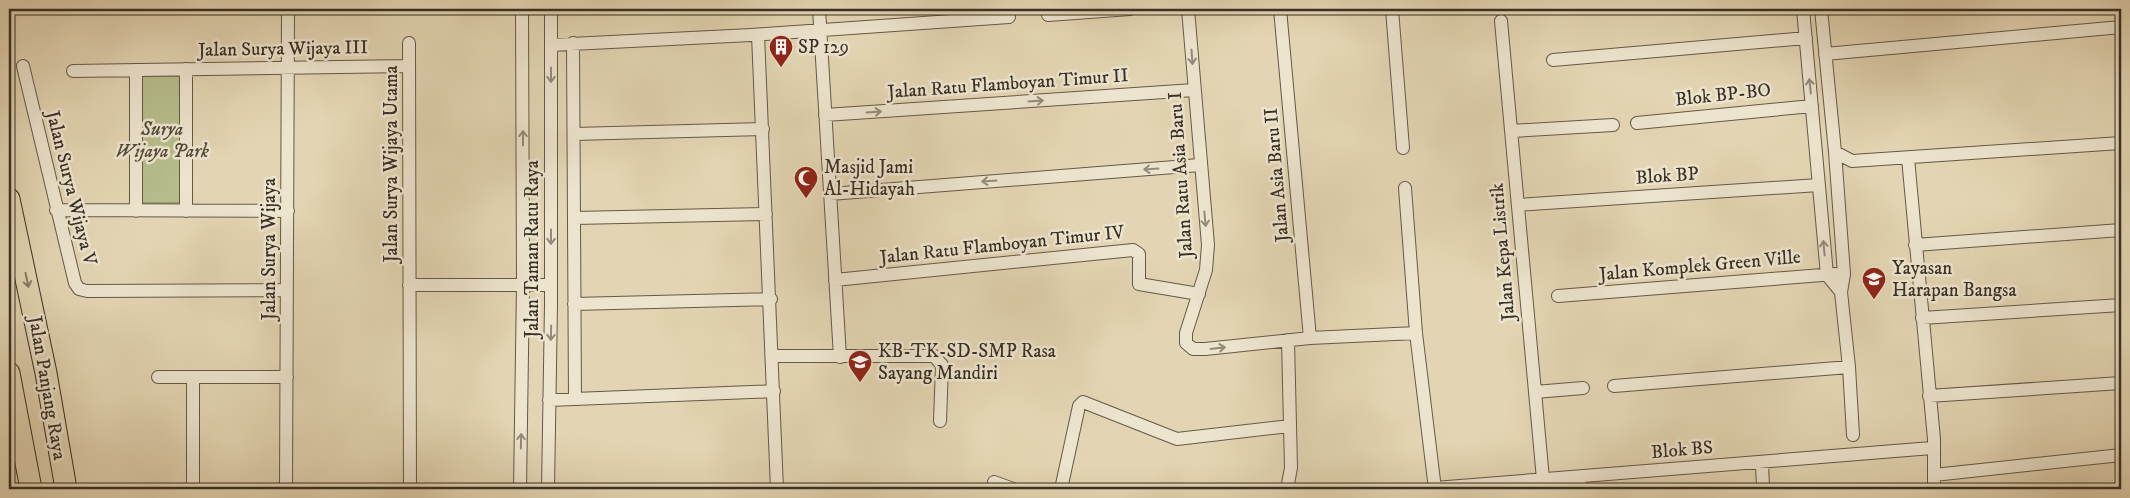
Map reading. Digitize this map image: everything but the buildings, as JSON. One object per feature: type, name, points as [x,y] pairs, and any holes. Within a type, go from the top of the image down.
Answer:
[{"type":"main road","name":"Jalan Panjang Raya","points":[[9,198],[46,373],[66,489]]},
{"type":"main road","name":"Jalan Panjang Raya","points":[[9,373],[31,489]]},
{"type":"street","name":"Jalan Surya Wijaya","points":[[286,489],[288,9]]},
{"type":"street","name":"Jalan Taman Ratu Raya","points":[[520,489],[526,285],[522,9]]},
{"type":"street","name":"Jalan Taman Ratu Raya","points":[[548,489],[550,9]]},
{"type":"street","points":[[819,9],[840,357]]},
{"type":"street","points":[[1048,15],[1130,9]]},
{"type":"street","name":"Jalan Ratu Asia Baru I","points":[[1188,9],[1208,245],[1206,270],[1186,334],[1186,343],[1189,347],[1210,349],[1310,338],[1416,333]]},
{"type":"street","name":"Jalan Asia Baru II","points":[[1280,9],[1310,338]]},
{"type":"street","points":[[1392,9],[1403,148]]},
{"type":"street","points":[[1803,9],[1827,275],[1841,292]]},
{"type":"street","points":[[1821,9],[1836,152],[1844,274],[1841,292],[1849,367],[1853,435]]},
{"type":"street","points":[[551,45],[758,35],[820,29],[1009,17]]},
{"type":"street","name":"Jalan Kepa Listrik","points":[[1501,21],[1543,480]]},
{"type":"street","points":[[1825,54],[2121,27]]},
{"type":"street","points":[[758,35],[771,299],[777,489],[768,489]]},
{"type":"street","points":[[1553,60],[1806,38]]},
{"type":"street","name":"Jalan Surya Wijaya Utama","points":[[409,43],[410,489]]},
{"type":"street","points":[[574,44],[575,399]]},
{"type":"street","name":"Jalan Surya Wijaya V","points":[[23,66],[56,210],[75,282],[79,289],[87,291],[287,290]]},
{"type":"street","name":"Jalan Surya Wijaya III","points":[[73,71],[409,66]]},
{"type":"street","name":"Jalan Surya Wijaya III","points":[[186,69],[186,210]]},
{"type":"street","points":[[136,70],[136,210]]},
{"type":"street","name":"Jalan Ratu Flamboyan Timur II","points":[[825,115],[1194,90]]},
{"type":"street","name":"Blok BP-BO","points":[[1637,123],[1812,106]]},
{"type":"street","points":[[1511,131],[1613,125]]},
{"type":"street","points":[[574,134],[762,129]]},
{"type":"street","points":[[1836,152],[1852,161],[2121,143]]},
{"type":"street","points":[[1908,158],[1929,396],[1934,489]]},
{"type":"street","points":[[1837,180],[1852,161]]},
{"type":"street","points":[[830,194],[1200,165]]},
{"type":"street","name":"Blok BP","points":[[1518,205],[1819,185]]},
{"type":"street","points":[[1405,188],[1416,333],[1435,489]]},
{"type":"street","points":[[56,210],[288,211]]},
{"type":"street","points":[[574,218],[766,214]]},
{"type":"street","points":[[1915,245],[2121,230]]},
{"type":"street","name":"Jalan Ratu Flamboyan Timur IV","points":[[835,280],[1133,250],[1139,254],[1139,284],[1199,294]]},
{"type":"street","name":"Jalan Komplek Green Ville","points":[[1558,296],[1844,274]]},
{"type":"street","name":"Jalan Surya Wijaya Utama","points":[[409,285],[549,285]]},
{"type":"street","points":[[574,304],[771,299]]},
{"type":"street","points":[[1922,318],[2121,304]]},
{"type":"street","points":[[1287,489],[1291,468],[1288,340]]},
{"type":"street","points":[[773,356],[938,358],[942,365],[940,421]]},
{"type":"street","points":[[1614,386],[1849,367]]},
{"type":"street","points":[[158,377],[287,377]]},
{"type":"street","points":[[193,377],[193,489]]},
{"type":"street","points":[[1929,396],[2121,383]]},
{"type":"street","points":[[1534,392],[1583,388]]},
{"type":"street","points":[[549,400],[774,391]]},
{"type":"street","points":[[1061,489],[1078,406],[1083,402],[1177,439],[1290,426]]},
{"type":"street","name":"Blok BS","points":[[1435,489],[1543,480],[1580,483],[1762,462],[1932,448]]},
{"type":"street","points":[[1934,475],[2018,468],[2121,455]]},
{"type":"street","points":[[1762,462],[1763,489]]},
{"type":"street","points":[[994,482],[1013,489]]},
{"type":"green space","name":"Surya Wijaya Park","points":[[141,76],[185,76],[184,203],[139,203]]},
{"type":"place","name":"SP 129","points":[[781,68]]},
{"type":"place","name":"Masjid Jami Al-Hidayah","points":[[806,199]]},
{"type":"place","name":"Yayasan Harapan Bangsa","points":[[1874,300]]},
{"type":"place","name":"KB-TK-SD-SMP Rasa Sayang Mandiri","points":[[860,383]]}]
